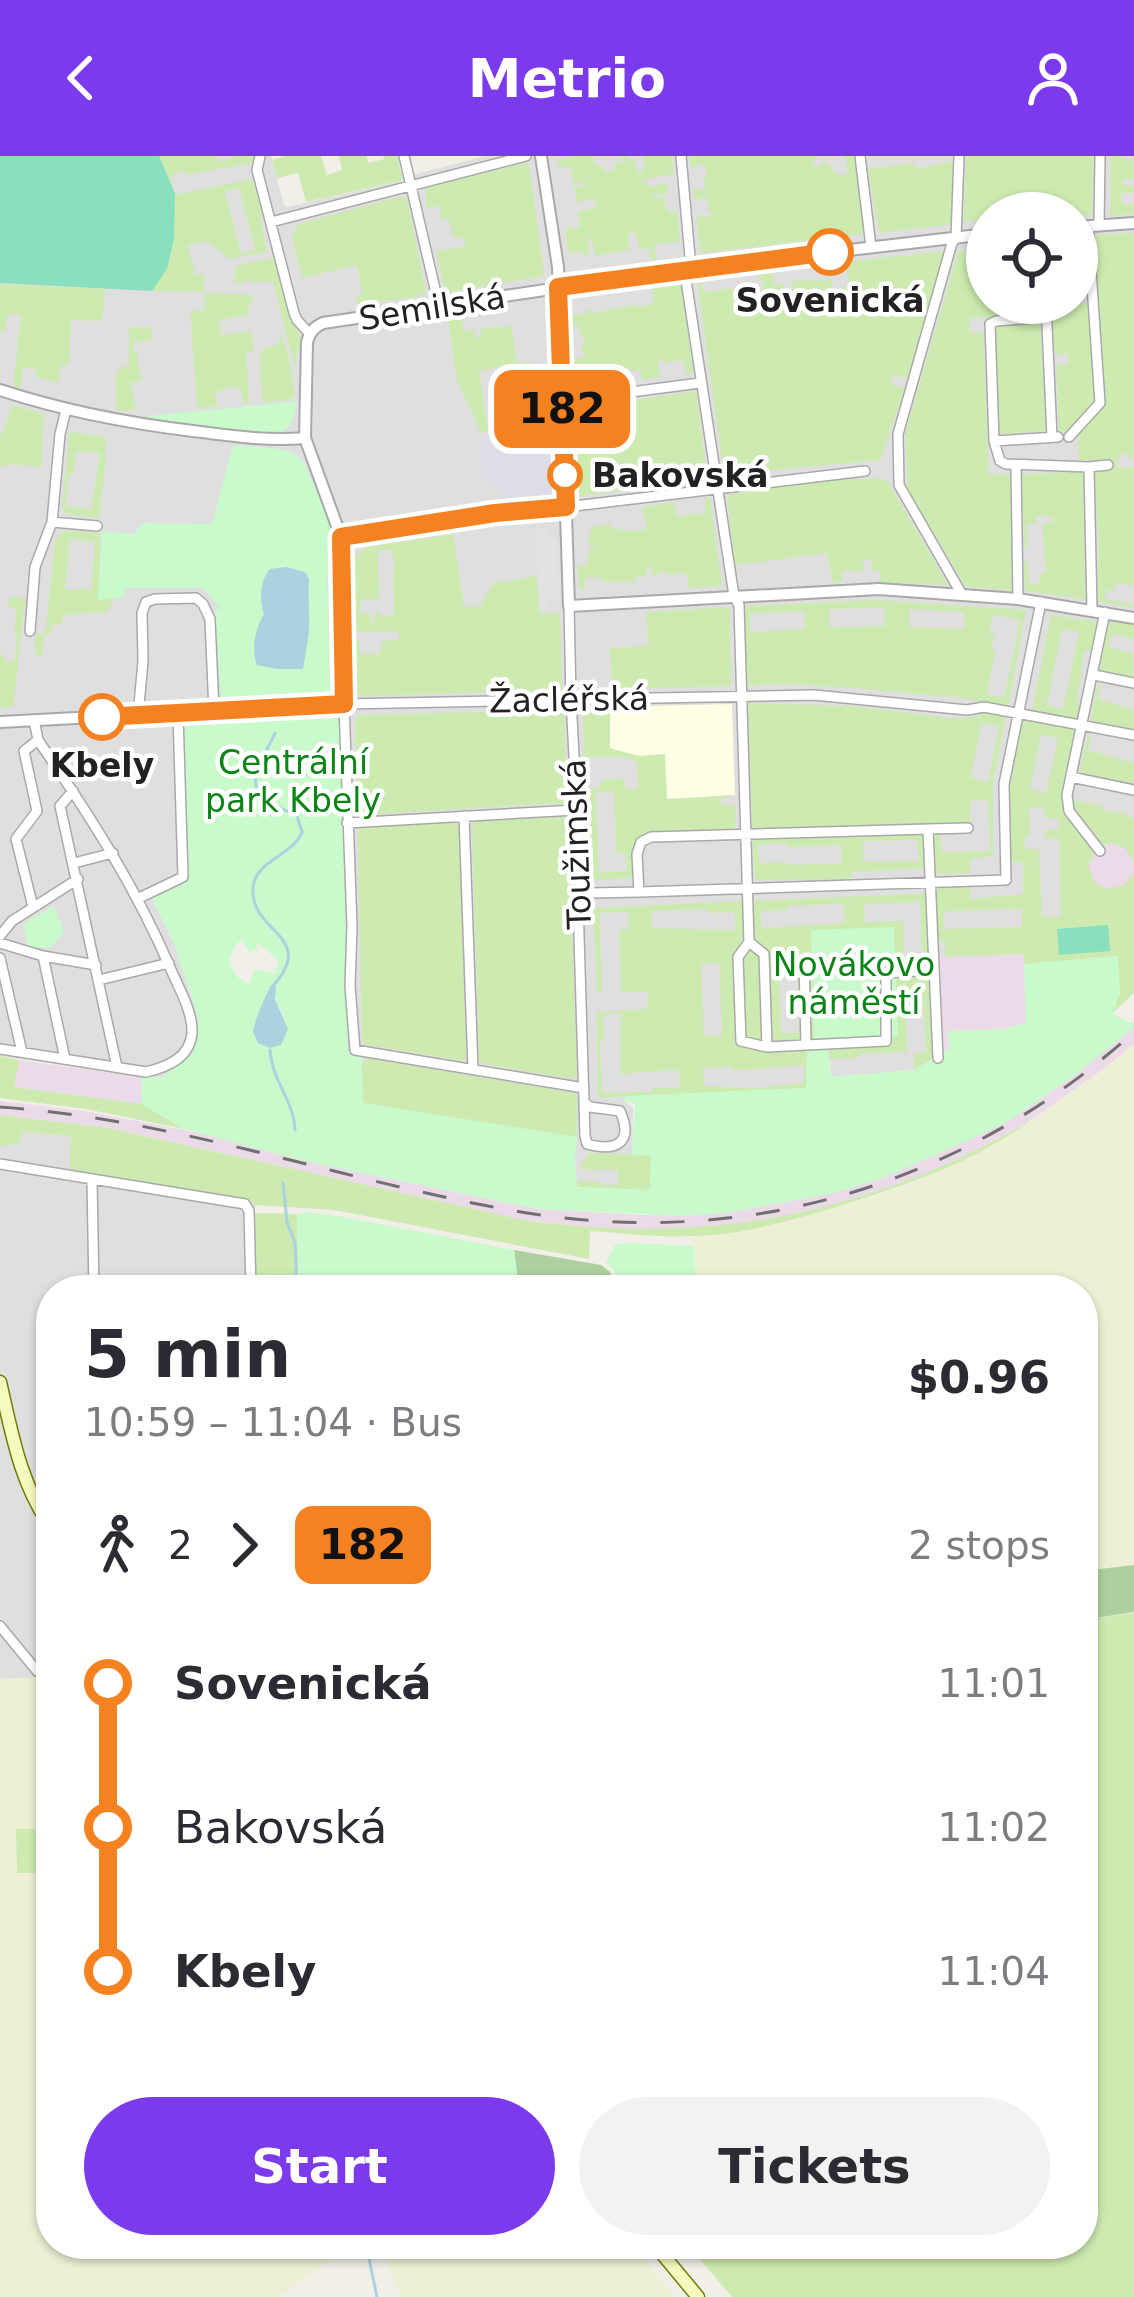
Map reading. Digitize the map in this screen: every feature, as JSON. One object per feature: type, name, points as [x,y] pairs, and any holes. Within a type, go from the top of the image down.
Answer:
[{"type":"main road","points":[[0,1382],[21,1472],[36,1504]]},
{"type":"main road","points":[[666,2259],[698,2297]]},
{"type":"street","points":[[260,156],[257,170],[294,313],[310,333],[305,437],[341,537],[355,1050],[584,1088]]},
{"type":"street","points":[[404,156],[436,293]]},
{"type":"street","points":[[271,222],[526,156]]},
{"type":"street","name":"Toužimská","points":[[541,156],[558,267],[581,890],[578,910],[584,1102],[587,1144],[602,1148],[619,1144],[625,1127],[620,1111],[584,1102]]},
{"type":"street","points":[[681,156],[690,257],[686,268],[700,383],[739,604],[749,942],[738,957],[741,1041],[766,1046],[886,1041],[886,973],[933,970]]},
{"type":"street","points":[[860,156],[871,247]]},
{"type":"street","points":[[959,156],[956,238],[898,434],[899,485],[961,593]]},
{"type":"street","points":[[1094,192],[1100,156]]},
{"type":"street","points":[[1098,225],[1134,223]]},
{"type":"street","name":"Semilská","points":[[310,333],[323,323],[686,268],[966,237]]},
{"type":"street","points":[[990,324],[994,441],[1000,461],[1108,465]]},
{"type":"street","points":[[1046,324],[1052,437]]},
{"type":"street","points":[[994,441],[1069,436],[1100,403],[1095,324]]},
{"type":"street","points":[[562,401],[700,383]]},
{"type":"street","points":[[0,390],[145,426],[271,441],[305,437]]},
{"type":"street","points":[[30,632],[35,567],[52,522],[66,410]]},
{"type":"street","points":[[1069,436],[1070,464]]},
{"type":"street","points":[[1016,465],[1018,599]]},
{"type":"street","points":[[1089,466],[1099,611],[1094,675],[1067,796],[1070,811],[1100,851]]},
{"type":"street","points":[[341,537],[478,515],[865,471]]},
{"type":"street","points":[[52,522],[97,526]]},
{"type":"street","points":[[569,606],[879,590],[1018,599],[1134,618]]},
{"type":"street","points":[[138,716],[142,613],[146,602],[154,599],[196,598],[209,612],[214,712]]},
{"type":"street","points":[[581,890],[1006,880],[1004,784],[1041,602]]},
{"type":"street","points":[[1094,675],[1134,683]]},
{"type":"street","name":"Žacléřská","points":[[0,722],[344,704],[814,694],[962,710],[984,706],[1134,735]]},
{"type":"street","points":[[139,898],[184,877],[178,714]]},
{"type":"street","points":[[0,1049],[146,1072],[179,1059],[192,1030],[183,997],[139,898],[38,740],[34,720]]},
{"type":"street","points":[[37,812],[24,751],[38,740]]},
{"type":"street","points":[[1071,777],[1134,790]]},
{"type":"street","points":[[33,907],[16,839],[37,812],[60,806],[73,791]]},
{"type":"street","points":[[60,806],[117,1067]]},
{"type":"street","points":[[347,824],[576,810]]},
{"type":"street","points":[[464,816],[473,1069]]},
{"type":"street","points":[[639,892],[637,854],[646,838],[968,828]]},
{"type":"street","points":[[928,829],[938,1058]]},
{"type":"street","points":[[74,862],[113,853]]},
{"type":"street","points":[[78,879],[12,921],[0,940],[44,956],[96,965]]},
{"type":"street","points":[[749,942],[764,955],[766,1046]]},
{"type":"street","points":[[44,956],[64,1059]]},
{"type":"street","points":[[0,958],[22,1052]]},
{"type":"street","points":[[804,961],[806,1045]]},
{"type":"street","points":[[99,980],[169,963]]},
{"type":"street","points":[[0,1164],[245,1204],[250,1275]]},
{"type":"street","points":[[92,1180],[94,1275]]},
{"type":"street","points":[[0,1626],[36,1670]]},
{"type":"shaded area","points":[[159,156],[271,156],[287,207],[486,156],[1134,156],[1134,993],[1089,958],[1024,964],[940,1054],[914,1070],[831,1077],[830,1059],[807,1088],[625,1096],[633,1108],[632,1154],[651,1155],[650,1190],[577,1187],[363,1103],[361,1056],[348,1052],[341,717],[184,724],[188,879],[152,898],[174,943],[199,1021],[190,1056],[161,1078],[0,1056],[0,283],[175,193]]},
{"type":"shaded area","points":[[557,432],[558,480],[551,497],[502,502],[498,489],[482,478],[479,441]]},
{"type":"shaded area","points":[[546,529],[548,538],[556,537],[560,601],[547,602],[547,609],[539,609],[536,530]]},
{"type":"shaded area","points":[[732,704],[735,795],[667,800],[638,756],[610,748],[610,707]]},
{"type":"shaded area","points":[[1111,843],[1127,850],[1134,866],[1127,882],[1111,889],[1095,882],[1088,866],[1095,850]]},
{"type":"shaded area","points":[[1024,954],[1026,1024],[948,1032],[949,1049],[940,1054],[938,955]]},
{"type":"shaded area","points":[[1134,1022],[1134,1044],[1105,1068],[1030,1121],[973,1152],[910,1181],[810,1212],[712,1228],[612,1230],[523,1220],[108,1128],[0,1115],[0,1101],[84,1111],[526,1205],[643,1215],[711,1213],[1113,1041]]},
{"type":"shaded area","points":[[1134,1044],[1134,1565],[1098,1569],[1098,1275],[695,1275],[694,1237],[790,1221],[911,1184],[1008,1137]]},
{"type":"shaded area","points":[[19,1060],[141,1077],[142,1104],[13,1087]]},
{"type":"shaded area","points":[[21,1132],[72,1136],[70,1168],[256,1205],[255,1275],[36,1275],[36,1678],[0,1679],[0,1146]]},
{"type":"shaded area","points":[[36,1678],[36,1829],[16,1830],[17,1873],[36,1874],[36,2259],[331,2259],[279,2297],[0,2297],[0,1679]]},
{"type":"shaded area","points":[[387,2259],[643,2259],[675,2297],[402,2297]]},
{"type":"green space","points":[[0,156],[159,156],[175,193],[174,239],[167,269],[152,291],[0,283]]},
{"type":"green space","points":[[159,156],[216,156],[218,162],[232,156],[256,156],[252,163],[172,174],[172,185]]},
{"type":"green space","points":[[321,156],[327,175],[342,170],[339,156],[366,156],[369,163],[397,156],[403,180],[306,202],[298,173],[277,178],[272,160]]},
{"type":"green space","points":[[593,156],[605,173],[626,156],[628,161],[635,160],[638,173],[643,171],[645,156],[672,156],[674,174],[641,180],[648,187],[667,183],[668,193],[652,198],[667,197],[668,212],[677,211],[680,241],[654,245],[656,260],[651,261],[649,249],[640,249],[634,231],[628,235],[630,250],[595,256],[591,237],[589,255],[568,253],[565,229],[580,227],[578,211],[596,208],[595,199],[576,202],[574,187],[586,183],[573,184],[571,168],[557,166],[558,158]]},
{"type":"green space","points":[[690,156],[817,156],[812,163],[818,168],[826,160],[838,175],[848,174],[845,156],[854,156],[864,230],[704,253],[696,217],[712,216],[712,212],[708,211],[708,197],[694,200],[693,187],[705,189],[706,169],[702,165],[691,170]]},
{"type":"green space","points":[[966,156],[1093,156],[1092,192],[966,192],[964,222]]},
{"type":"green space","points":[[1111,156],[1130,162],[1134,156],[1134,181],[1122,180],[1123,185],[1134,186],[1134,192],[1120,194],[1124,205],[1134,204],[1134,214],[1110,216]]},
{"type":"green space","points":[[952,161],[952,224],[879,233],[868,169],[915,163],[916,169]]},
{"type":"green space","points":[[529,165],[544,273],[449,292],[436,251],[465,247],[464,238],[453,237],[448,219],[441,220],[440,205],[427,208],[425,188]]},
{"type":"green space","points":[[252,179],[264,212],[260,214],[267,252],[230,259],[206,241],[188,245],[195,276],[204,274],[204,292],[152,291],[169,255],[175,193]],"holes":[[[239,188],[255,250],[241,254],[225,191]]]},
{"type":"green space","points":[[402,196],[407,199],[426,292],[357,305],[362,291],[357,265],[302,278],[292,237],[298,224]]},
{"type":"green space","points":[[1134,233],[1134,458],[1128,452],[1118,456],[1118,468],[1134,467],[1134,586],[1117,583],[1113,591],[1106,590],[1105,599],[1134,604],[1134,608],[1097,601],[1094,472],[1111,471],[1112,461],[1079,460],[1078,432],[1103,403],[1098,235]]},
{"type":"green space","points":[[944,251],[908,378],[893,375],[891,384],[905,388],[880,460],[724,475],[697,281],[706,292],[732,288],[741,315],[741,287],[764,289],[758,272],[772,270],[774,285],[784,284],[779,300],[793,298],[792,281],[831,279],[833,290],[849,285],[847,265],[852,261]]},
{"type":"green space","points":[[966,251],[966,324],[970,333],[983,330],[989,475],[1010,474],[1012,591],[965,586],[908,489],[905,434],[958,252]]},
{"type":"green space","points":[[275,257],[300,336],[294,365],[273,281],[235,283],[235,266]]},
{"type":"green space","points":[[681,283],[693,372],[686,374],[683,360],[658,360],[662,377],[642,380],[640,370],[629,368],[618,371],[620,383],[589,388],[585,371],[571,371],[571,360],[584,357],[585,337],[580,337],[579,325],[570,326],[569,316],[592,309],[593,313],[632,305],[647,307],[654,302],[652,287]]},
{"type":"green space","points":[[0,284],[105,289],[102,321],[71,320],[69,365],[61,365],[58,383],[35,377],[37,370],[23,368],[20,388],[13,385],[21,315],[7,314],[6,329],[0,332]]},
{"type":"green space","points":[[205,293],[254,295],[249,315],[219,320],[221,335],[251,331],[254,352],[246,353],[249,403],[243,404],[241,388],[226,387],[215,391],[217,406],[197,408],[190,311],[204,310]]},
{"type":"green space","points":[[462,318],[464,331],[473,330],[475,338],[481,337],[480,329],[503,329],[511,324],[517,363],[531,361],[529,389],[510,392],[508,385],[503,386],[505,366],[479,371],[491,427],[483,434],[457,381],[448,321]]},
{"type":"green space","points":[[996,324],[1040,324],[1046,431],[998,434]]},
{"type":"green space","points":[[1053,324],[1091,324],[1097,400],[1070,431],[1059,432],[1056,365],[1068,364],[1068,354],[1055,354]]},
{"type":"green space","points":[[129,327],[152,327],[152,340],[133,342],[134,352],[139,352],[141,381],[131,382],[136,410],[117,411],[115,376],[121,367],[129,366]]},
{"type":"green space","points":[[280,331],[295,394],[290,400],[262,402],[260,355],[265,347],[275,346]]},
{"type":"green space","points":[[696,391],[707,477],[664,485],[662,478],[653,479],[650,461],[646,461],[645,466],[634,467],[639,481],[628,483],[628,490],[579,496],[574,409]]},
{"type":"green space","points":[[297,398],[289,426],[273,435],[149,421],[148,416],[293,402]]},
{"type":"green space","points":[[13,405],[44,414],[41,467],[0,466],[0,438]]},
{"type":"green space","points":[[69,434],[105,437],[99,518],[67,514],[62,507]],"holes":[[[76,451],[100,453],[91,509],[66,506]]]},
{"type":"green space","points":[[233,445],[279,449],[304,462],[335,535],[335,569],[327,576],[329,647],[337,649],[338,669],[334,687],[325,697],[235,704],[235,700],[221,698],[215,610],[221,609],[203,588],[125,588],[125,597],[98,600],[102,531],[133,534],[144,523],[212,524]],"holes":[[[309,579],[305,662],[278,669],[257,665],[258,625],[264,614]]]},
{"type":"green space","points":[[1083,472],[1085,599],[1025,591],[1024,561],[1028,561],[1029,584],[1040,584],[1040,574],[1046,572],[1042,524],[1053,522],[1053,517],[1036,516],[1036,524],[1027,524],[1024,547],[1022,474]]},
{"type":"green space","points":[[881,478],[888,482],[948,585],[880,582],[880,571],[872,571],[871,559],[863,559],[863,571],[842,571],[842,582],[833,583],[827,553],[735,565],[730,494]]},
{"type":"green space","points":[[705,498],[710,498],[722,586],[688,588],[687,574],[666,575],[665,571],[653,576],[651,566],[646,568],[647,579],[602,582],[601,577],[585,578],[585,589],[579,589],[578,566],[587,565],[587,549],[600,547],[591,546],[587,535],[591,527],[611,524],[611,528],[631,531],[647,529],[642,507],[674,502],[676,516],[705,514]]},
{"type":"green space","points":[[65,531],[100,532],[99,600],[114,599],[107,612],[63,615],[61,625],[52,625],[51,634],[44,635],[42,657],[34,648],[36,633],[46,628],[55,540]],"holes":[[[70,539],[95,542],[91,589],[65,590]]]},
{"type":"green space","points":[[453,534],[464,607],[484,605],[483,598],[494,583],[536,576],[540,614],[560,613],[562,690],[360,696],[354,691],[353,641],[359,640],[360,654],[379,654],[383,641],[398,640],[399,632],[353,631],[355,557],[367,547]],"holes":[[[378,550],[392,550],[394,615],[374,613],[372,623],[369,613],[359,613],[361,600],[379,599]]]},
{"type":"green space","points":[[13,597],[25,598],[14,702],[12,707],[0,708],[0,654],[14,662],[17,640],[16,608],[8,606]]},
{"type":"green space","points":[[876,600],[1026,610],[1008,708],[963,698],[854,688],[748,686],[744,606]],"holes":[[[884,608],[885,626],[829,627],[830,609]],[[910,609],[964,612],[964,629],[909,627]],[[804,611],[805,629],[750,632],[750,614]],[[993,615],[1020,620],[1004,698],[987,694],[995,651],[991,649],[995,634],[989,632]]]},
{"type":"green space","points":[[730,607],[731,686],[612,689],[610,648],[648,646],[646,612]]},
{"type":"green space","points":[[1051,615],[1099,622],[1092,650],[1084,652],[1077,699],[1083,708],[1080,718],[1032,711]],"holes":[[[1062,629],[1079,632],[1063,709],[1047,705]]]},
{"type":"green space","points":[[1110,619],[1134,625],[1134,639],[1112,634],[1108,647],[1133,653],[1134,677],[1099,670]]},
{"type":"green space","points":[[1097,685],[1101,685],[1098,699],[1134,710],[1134,730],[1091,721]]},
{"type":"green space","points":[[748,703],[852,706],[957,719],[985,710],[1006,714],[993,784],[993,856],[971,859],[970,873],[938,874],[933,868],[852,872],[851,879],[757,880]],"holes":[[[981,723],[999,727],[988,782],[971,778]],[[988,800],[990,851],[941,852],[941,834],[971,833],[970,801]],[[917,840],[919,861],[863,862],[863,841]],[[758,845],[841,845],[842,863],[759,863]]]},
{"type":"green space","points":[[610,707],[610,748],[638,756],[665,754],[667,799],[735,795],[721,799],[722,805],[735,805],[733,829],[652,832],[640,838],[635,878],[592,880],[588,789],[598,789],[603,780],[625,778],[625,789],[638,789],[637,762],[625,757],[584,757],[583,708]],"holes":[[[596,792],[614,792],[616,853],[626,853],[627,871],[599,872]]]},
{"type":"green space","points":[[564,713],[567,798],[562,803],[362,815],[357,810],[355,721],[359,715]]},
{"type":"green space","name":"Centrální park Kbely","points":[[341,716],[348,1051],[361,1055],[363,1103],[577,1137],[577,1187],[650,1190],[651,1156],[632,1154],[635,1103],[625,1102],[625,1096],[806,1088],[807,1049],[828,1050],[831,1077],[914,1070],[949,1049],[948,1031],[1003,1029],[1026,1023],[1024,964],[1118,956],[1120,994],[1112,1014],[1134,1027],[1007,1122],[958,1145],[834,1193],[727,1213],[682,1216],[537,1209],[304,1161],[184,1129],[142,1104],[141,1077],[161,1078],[190,1056],[199,1021],[174,943],[152,898],[188,879],[184,723]],"holes":[[[243,940],[249,952],[260,944],[278,960],[275,974],[254,969],[250,984],[235,974],[230,958]],[[275,987],[287,1025],[276,1047],[254,1036],[269,988]]]},
{"type":"green space","points":[[1025,720],[1073,729],[1077,736],[1065,802],[1103,806],[1103,810],[1134,819],[1134,862],[1125,848],[1112,843],[1101,846],[1102,856],[1096,850],[1088,866],[1095,883],[1107,889],[1125,885],[1134,871],[1134,993],[1112,1014],[1117,956],[1024,964],[1023,954],[945,957],[945,941],[937,941],[936,889],[970,887],[971,899],[1023,894],[1023,863],[1012,861],[1010,855],[1008,797]],"holes":[[[1041,735],[1058,738],[1046,793],[1030,789]],[[1044,807],[1045,818],[1059,819],[1059,829],[1045,830],[1045,838],[1059,838],[1061,916],[1042,917],[1039,849],[1025,849],[1025,835],[1030,835],[1029,808]],[[1022,909],[1022,927],[944,929],[944,911]]]},
{"type":"green space","points":[[1088,735],[1088,750],[1134,763],[1134,783],[1079,773]]},
{"type":"green space","points":[[563,817],[568,821],[577,1075],[573,1079],[483,1064],[479,1059],[472,826],[476,821]]},
{"type":"green space","points":[[454,822],[459,827],[463,1061],[362,1041],[358,832],[361,828]]},
{"type":"green space","points":[[927,893],[934,1058],[914,1070],[914,1053],[926,1052],[923,996],[906,998],[907,1052],[830,1059],[828,1050],[807,1088],[601,1098],[597,1012],[647,1009],[648,992],[621,992],[619,930],[629,930],[628,912],[600,913],[602,992],[597,993],[593,908]],"holes":[[[920,902],[922,956],[904,956],[903,921],[865,922],[864,904]],[[843,904],[844,923],[761,928],[761,911],[788,910],[789,906]],[[652,911],[735,912],[735,930],[652,928]],[[779,961],[797,961],[799,1033],[781,1033]],[[719,963],[722,1035],[704,1036],[701,964]],[[621,1013],[620,1074],[679,1069],[680,1087],[602,1093],[600,1042],[604,1041],[603,1014]],[[804,1065],[804,1083],[704,1086],[703,1068],[731,1067],[732,1071]]]},
{"type":"green space","points":[[54,906],[64,932],[50,948],[28,947],[23,924]]},
{"type":"green space","points":[[1108,925],[1110,951],[1059,955],[1057,929]]},
{"type":"green space","name":"Novákovo náměstí","points":[[894,927],[898,1036],[814,1039],[811,930]]},
{"type":"green space","points":[[0,1056],[19,1060],[14,1087],[142,1104],[184,1129],[0,1098]]},
{"type":"green space","points":[[367,1058],[574,1093],[577,1137],[363,1103],[362,1064]]},
{"type":"green space","points":[[0,1115],[108,1128],[523,1220],[658,1229],[786,1216],[847,1200],[909,1180],[1030,1121],[937,1172],[783,1222],[692,1236],[590,1231],[589,1259],[334,1210],[256,1205],[70,1169],[71,1136],[22,1132],[20,1144],[0,1146]]},
{"type":"green space","points":[[589,1153],[651,1155],[650,1190],[577,1187],[579,1181],[618,1184],[618,1170],[579,1169]]},
{"type":"green space","points":[[253,1213],[297,1214],[299,1275],[255,1275]]},
{"type":"green space","points":[[297,1214],[333,1215],[514,1250],[517,1275],[299,1275]]},
{"type":"green space","points":[[616,1244],[694,1246],[695,1275],[616,1275],[606,1263]]},
{"type":"green space","points":[[514,1250],[601,1265],[611,1275],[517,1275]]},
{"type":"green space","points":[[1134,1565],[1134,1612],[1098,1618],[1098,1569]]},
{"type":"green space","points":[[1134,1613],[1134,2297],[732,2297],[700,2259],[1098,2259],[1098,1618]]},
{"type":"green space","points":[[16,1829],[36,1829],[36,1873],[17,1873]]},
{"type":"water","points":[[270,569],[305,572],[309,579],[303,669],[257,665],[255,658],[255,639],[264,614],[264,578]]},
{"type":"water","points":[[271,985],[276,987],[275,999],[288,1029],[281,1045],[270,1048],[258,1043],[253,1032]]},
{"type":"waterway","points":[[273,986],[285,969],[286,945],[261,916],[253,888],[260,871],[302,832],[297,816],[270,803],[256,787],[258,769],[275,733]]},
{"type":"waterway","points":[[270,1050],[295,1130]]},
{"type":"waterway","points":[[283,1183],[296,1275]]},
{"type":"waterway","points":[[369,2259],[377,2297]]},
{"type":"railway","points":[[0,1107],[199,1138],[527,1213],[611,1222],[693,1221],[773,1211],[852,1193],[927,1165],[1000,1129],[1069,1085],[1134,1032]]},
{"type":"bus line","name":"182","points":[[102,717],[344,704],[341,537],[566,507],[558,287],[830,252]]},
{"type":"place","name":"Sovenická","points":[[830,252]]},
{"type":"place","name":"Bakovská","points":[[565,475]]},
{"type":"place","name":"Kbely","points":[[102,717]]}]
